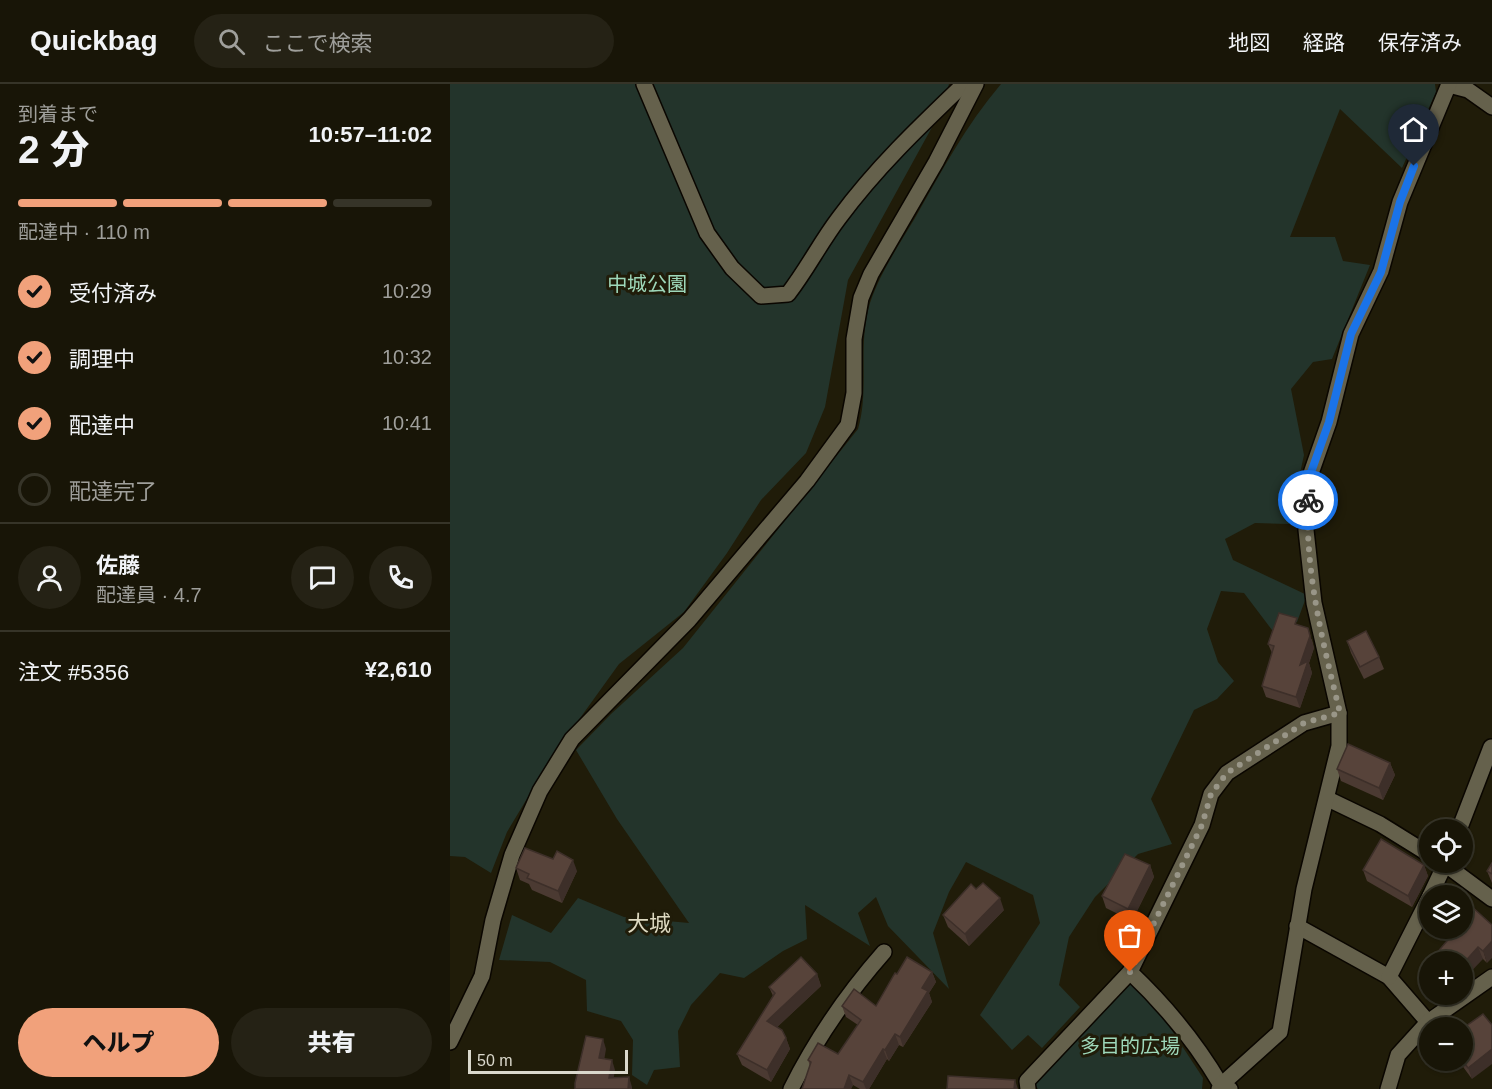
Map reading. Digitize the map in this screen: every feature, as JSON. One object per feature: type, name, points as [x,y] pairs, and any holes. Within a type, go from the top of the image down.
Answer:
[{"type":"street","points":[[644,84],[707,233],[732,268],[761,296],[788,294],[809,267],[837,220],[885,160],[964,84]]},
{"type":"street","points":[[450,1042],[482,976],[493,920],[512,855],[540,791],[572,739],[689,620],[807,481],[848,425],[854,393],[854,339],[861,298],[871,274],[936,162],[975,84]]},
{"type":"street","points":[[1130,972],[1170,1010],[1224,1088],[1280,1032],[1297,926],[1340,746],[1340,713],[1314,603],[1306,530],[1309,478],[1329,422],[1351,334],[1381,272],[1400,202],[1449,85],[1468,90],[1492,107]]},
{"type":"street","points":[[1028,1089],[1027,1081],[1130,972],[1202,825],[1211,794],[1227,773],[1304,723],[1340,713]]},
{"type":"street","points":[[1463,819],[1491,747]]},
{"type":"street","points":[[1328,799],[1380,824],[1419,848]]},
{"type":"street","points":[[1458,873],[1492,899]]},
{"type":"street","points":[[1389,977],[1419,918]]},
{"type":"street","points":[[1297,926],[1389,977],[1424,1017]]},
{"type":"street","points":[[790,1089],[813,1044],[860,979],[884,952]]},
{"type":"street","points":[[1435,1017],[1492,977]]},
{"type":"street","points":[[1388,1089],[1398,1055],[1419,1032]]},
{"type":"green space","name":"中城公園","points":[[450,84],[949,84],[942,109],[848,280],[825,407],[806,453],[761,500],[727,553],[684,612],[619,664],[552,757],[507,832],[491,873],[465,857],[450,856]]},
{"type":"green space","points":[[1001,84],[1435,84],[1436,92],[1402,168],[1340,109],[1290,237],[1335,237],[1343,261],[1370,265],[1332,359],[1313,362],[1291,389],[1304,455],[1289,524],[1255,523],[1225,539],[1233,560],[1307,595],[1297,622],[1272,630],[1244,593],[1221,591],[1207,629],[1218,662],[1234,681],[1217,699],[1194,710],[1151,799],[1172,844],[1138,854],[1095,897],[1069,937],[1059,985],[1080,1007],[1042,1048],[1028,1035],[1012,1050],[980,1015],[1040,923],[1033,895],[966,862],[949,892],[933,933],[949,989],[888,926],[876,897],[858,913],[870,946],[805,905],[807,939],[783,951],[744,978],[720,973],[691,1005],[678,1031],[680,1067],[654,1070],[647,1085],[632,1075],[633,1040],[621,1021],[587,1011],[586,980],[550,962],[499,960],[512,915],[551,933],[578,898],[624,917],[689,923],[617,819],[576,750],[611,714],[683,648],[858,429],[863,398],[864,335],[874,292],[890,259],[955,149],[976,116]]},
{"type":"green space","name":"多目的広場","points":[[1130,983],[1165,1020],[1203,1078],[1202,1089],[1038,1089],[1034,1084]]},
{"type":"building","points":[[1279,613],[1297,618],[1295,624],[1308,628],[1310,636],[1300,665],[1308,661],[1296,697],[1262,686],[1274,646],[1268,644]]},
{"type":"building","points":[[1366,631],[1379,657],[1360,667],[1347,641]]},
{"type":"building","points":[[1348,744],[1390,763],[1379,788],[1337,769]]},
{"type":"building","points":[[1381,839],[1419,862],[1420,873],[1408,896],[1363,870]]},
{"type":"building","points":[[525,848],[553,859],[557,851],[573,860],[558,891],[527,878],[529,874],[516,868]]},
{"type":"building","points":[[1125,854],[1150,865],[1128,909],[1102,896]]},
{"type":"building","points":[[1492,863],[1492,874],[1487,871]]},
{"type":"building","points":[[983,883],[1000,898],[965,934],[943,915],[971,884],[976,889]]},
{"type":"building","points":[[1473,908],[1492,925],[1492,941],[1483,951],[1478,947],[1473,953],[1438,951],[1449,939],[1473,939]]},
{"type":"building","points":[[801,957],[817,974],[767,1021],[782,1030],[786,1038],[767,1070],[737,1054],[775,993],[769,987]]},
{"type":"building","points":[[907,957],[932,972],[922,988],[928,991],[900,1037],[895,1034],[863,1082],[849,1075],[844,1089],[802,1089],[811,1062],[808,1060],[818,1043],[838,1054],[861,1020],[842,1006],[854,989],[876,1006]]},
{"type":"building","points":[[1483,1014],[1492,1025],[1492,1049],[1473,1064],[1473,1021]]},
{"type":"building","points":[[586,1036],[603,1039],[599,1058],[612,1060],[609,1078],[629,1077],[628,1089],[575,1089]]},
{"type":"building","points":[[948,1076],[1015,1080],[1014,1089],[947,1089]]},
{"type":"way so far","points":[[1130,972],[1202,825],[1211,794],[1227,773],[1304,723],[1340,713],[1314,603],[1306,530],[1308,500]]},
{"type":"district","name":"大城","points":[[649,923]]},
{"type":"route","points":[[1308,500],[1309,478],[1329,422],[1351,334],[1381,272],[1400,202],[1414,166]]}]
